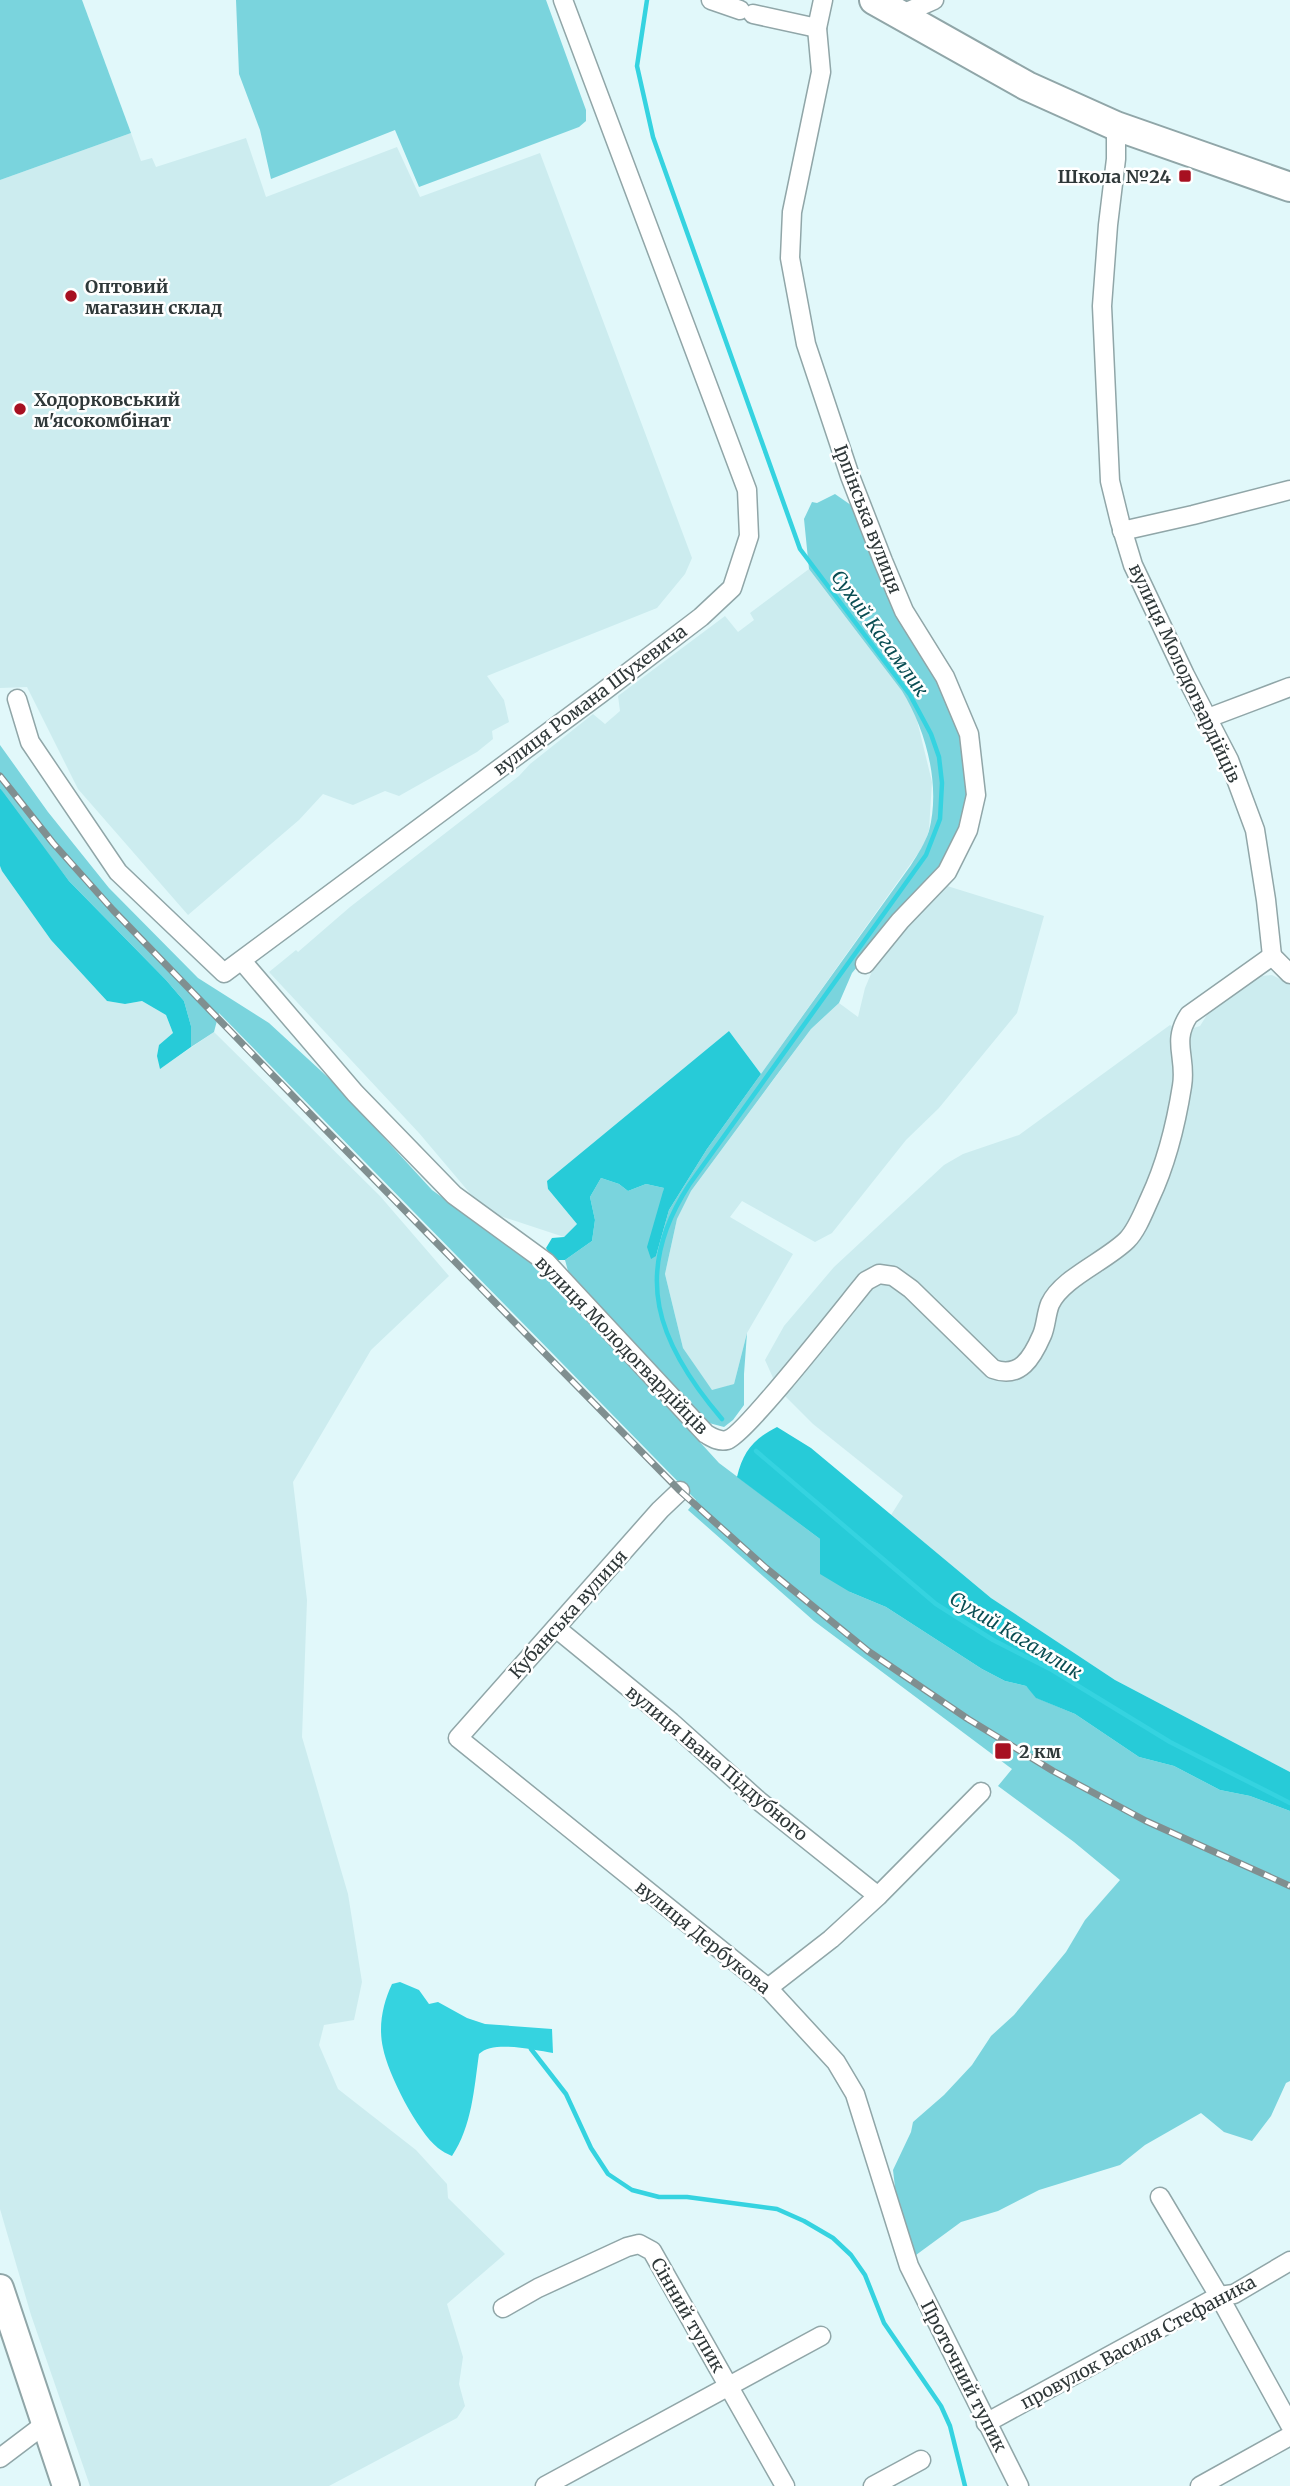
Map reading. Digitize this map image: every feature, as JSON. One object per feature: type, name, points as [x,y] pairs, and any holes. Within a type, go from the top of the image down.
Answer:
[{"type":"highway","points":[[874,0],[1027,86],[1116,126],[1290,187]]},
{"type":"main road","points":[[0,2288],[66,2486]]},
{"type":"street","name":"вулиця Романа Шухевича","points":[[242,961],[600,694],[701,617],[732,588],[749,536],[747,490],[563,0]]},
{"type":"street","points":[[711,0],[747,12],[817,28]]},
{"type":"street","name":"Ірпінська вулиця","points":[[823,0],[817,28],[821,72],[792,212],[790,258],[806,344],[850,476],[883,561],[905,611],[945,677],[969,734],[976,795],[968,830],[947,872],[900,921],[865,964]]},
{"type":"street","points":[[900,15],[934,0]]},
{"type":"street","name":"вулиця Молодогвардійців","points":[[242,961],[355,1093],[454,1195],[546,1262],[706,1434],[716,1440],[728,1440],[741,1430],[866,1281],[879,1274],[893,1276],[911,1289],[993,1369],[1014,1373],[1026,1363],[1042,1335],[1051,1303],[1067,1284],[1112,1254],[1129,1238],[1151,1197],[1173,1130],[1183,1083],[1179,1045],[1181,1028],[1189,1015],[1272,956],[1255,830],[1229,760],[1133,565],[1110,481],[1102,306],[1116,159],[1116,126]]},
{"type":"street","points":[[1122,531],[1290,490]]},
{"type":"street","points":[[1208,718],[1290,687]]},
{"type":"street","points":[[17,699],[30,742],[118,872],[224,973],[242,961]]},
{"type":"street","points":[[1272,956],[1290,974]]},
{"type":"street","name":"Кубанська вулиця","points":[[458,1738],[660,1510],[681,1491]]},
{"type":"street","name":"вулиця Івана Піддубного","points":[[556,1628],[671,1722],[759,1801],[878,1896]]},
{"type":"street","name":"вулиця Дербукова","points":[[458,1738],[768,1988],[836,2062],[855,2094],[909,2266]]},
{"type":"street","points":[[768,1988],[831,1939],[878,1896],[981,1792]]},
{"type":"street","points":[[1160,2197],[1219,2296],[1290,2425]]},
{"type":"street","name":"Сінний тупик","points":[[503,2308],[538,2288],[627,2247],[639,2244],[652,2251],[785,2486]]},
{"type":"street","name":"провулок Василя Стефаника","points":[[986,2423],[1219,2296],[1234,2294],[1290,2261]]},
{"type":"street","name":"Проточний тупик","points":[[909,2266],[1020,2486]]},
{"type":"street","points":[[545,2486],[821,2336]]},
{"type":"street","points":[[0,2458],[45,2424]]},
{"type":"street","points":[[1199,2486],[1290,2436]]},
{"type":"street","points":[[873,2486],[920,2460]]},
{"type":"shaded area","points":[[0,0],[82,0],[131,133],[0,180]]},
{"type":"shaded area","points":[[236,0],[546,0],[586,110],[586,121],[579,127],[419,187],[395,130],[271,179],[260,130],[239,74]]},
{"type":"shaded area","points":[[131,133],[141,161],[152,158],[156,167],[246,138],[266,197],[397,147],[420,197],[540,153],[692,558],[685,574],[657,608],[487,676],[504,700],[509,722],[492,731],[493,739],[477,752],[399,796],[385,791],[353,805],[323,794],[299,820],[188,915],[78,789],[27,687],[0,688],[0,180]]},
{"type":"shaded area","points":[[835,494],[858,510],[962,733],[970,796],[962,829],[936,872],[852,973],[839,1003],[811,1029],[691,1191],[677,1219],[665,1274],[683,1348],[712,1390],[734,1384],[747,1333],[744,1405],[724,1427],[709,1423],[568,1271],[565,1260],[592,1241],[595,1220],[590,1197],[601,1178],[619,1184],[628,1191],[646,1184],[664,1188],[656,1256],[669,1210],[707,1149],[911,865],[929,831],[932,777],[924,740],[911,706],[809,569],[804,519],[812,502],[817,503]]},
{"type":"shaded area","points":[[809,569],[915,712],[932,782],[929,830],[924,845],[761,1074],[729,1031],[548,1189],[577,1224],[564,1237],[485,1211],[419,1133],[269,972],[296,950],[298,952],[350,907],[519,776],[530,764],[593,714],[605,724],[620,711],[618,696],[725,616],[738,632],[754,620],[750,613]]},
{"type":"shaded area","points":[[0,745],[48,812],[109,888],[198,978],[269,1023],[333,1082],[432,1190],[543,1270],[719,1463],[820,1539],[850,1592],[886,1607],[982,1669],[1005,1681],[1026,1686],[1037,1698],[1075,1714],[1139,1757],[1174,1766],[1220,1790],[1250,1796],[1290,1811],[1290,2081],[1286,2083],[1271,2116],[1252,2141],[1224,2132],[1201,2113],[1145,2145],[1120,2165],[1039,2190],[998,2211],[961,2222],[916,2255],[907,2236],[896,2196],[893,2170],[913,2122],[944,2095],[972,2065],[991,2036],[1014,2015],[1066,1952],[1085,1920],[1120,1880],[998,1786],[1012,1769],[814,1621],[688,1510],[696,1500],[219,1013],[214,1032],[191,1047],[191,1026],[184,1001],[69,881],[7,800],[0,788]]},
{"type":"shaded area","points":[[0,788],[69,881],[184,1001],[191,1026],[191,1047],[160,1069],[157,1056],[159,1045],[173,1033],[166,1015],[142,1001],[125,1004],[107,1001],[51,940],[2,871]]},
{"type":"shaded area","points":[[0,866],[51,940],[107,1001],[125,1004],[142,1001],[166,1015],[173,1033],[161,1068],[214,1032],[380,1196],[449,1276],[371,1350],[293,1482],[307,1600],[302,1737],[348,1894],[362,1982],[354,2020],[324,2025],[319,2045],[338,2089],[416,2150],[447,2184],[448,2198],[505,2254],[447,2304],[463,2357],[459,2384],[465,2406],[457,2418],[329,2486],[90,2486],[31,2315],[0,2209]]},
{"type":"shaded area","points":[[944,885],[1044,916],[1017,1013],[939,1108],[906,1140],[832,1233],[815,1242],[742,1201],[730,1217],[793,1254],[747,1333],[734,1384],[712,1391],[683,1348],[665,1274],[677,1219],[691,1191],[811,1029],[839,1003],[858,1017],[873,969]]},
{"type":"shaded area","points":[[1272,975],[1290,984],[1290,1772],[1115,1680],[991,1598],[891,1515],[903,1496],[813,1424],[778,1389],[765,1360],[784,1326],[834,1267],[944,1165],[963,1154],[1019,1135],[1170,1025],[1180,1032],[1200,1026],[1210,1010],[1261,976]]},
{"type":"shaded area","points":[[729,1031],[761,1074],[707,1149],[669,1210],[656,1256],[651,1259],[647,1247],[664,1188],[646,1184],[628,1191],[619,1184],[601,1178],[590,1197],[595,1220],[592,1241],[565,1260],[554,1260],[546,1248],[552,1238],[564,1237],[577,1224],[548,1189],[547,1181]]},
{"type":"shaded area","points":[[777,1427],[811,1448],[991,1598],[1115,1680],[1290,1772],[1290,1811],[1250,1796],[1220,1790],[1174,1766],[1139,1757],[1075,1714],[1036,1698],[1026,1686],[1005,1681],[982,1669],[886,1607],[850,1592],[820,1574],[820,1539],[737,1477],[742,1460],[750,1447],[761,1436]]},
{"type":"shaded area","points":[[400,1982],[419,1990],[429,2004],[438,2002],[467,2018],[485,2024],[552,2029],[553,2053],[504,2047],[485,2050],[479,2054],[468,2120],[452,2156],[438,2148],[421,2129],[404,2101],[386,2059],[381,2031],[382,2015],[392,1984]]},
{"type":"waterway","name":"Сухий Кагамлик","points":[[647,0],[637,66],[653,137],[800,549],[910,695],[931,734],[939,757],[942,783],[940,819],[926,855],[689,1185],[671,1217],[661,1248],[657,1278],[659,1307],[681,1363],[722,1419]]},
{"type":"waterway","name":"Сухий Кагамлик","points":[[756,1451],[936,1604],[1170,1742],[1290,1803]]},
{"type":"waterway","points":[[531,2049],[566,2094],[591,2148],[608,2174],[632,2190],[659,2197],[687,2197],[777,2209],[833,2238],[851,2255],[865,2275],[884,2323],[941,2406],[950,2426],[965,2486]]},
{"type":"railway","points":[[0,776],[53,843],[113,910],[680,1491],[766,1568],[868,1651],[968,1719],[1053,1771],[1146,1821],[1290,1886]]},
{"type":"place","name":"Школа №24","points":[[1185,176]]},
{"type":"place","name":"Оптовий магазин склад","points":[[71,296]]},
{"type":"place","name":"Ходорковський м'ясокомбінат","points":[[20,409]]},
{"type":"place","name":"2 км","points":[[1003,1751]]}]
